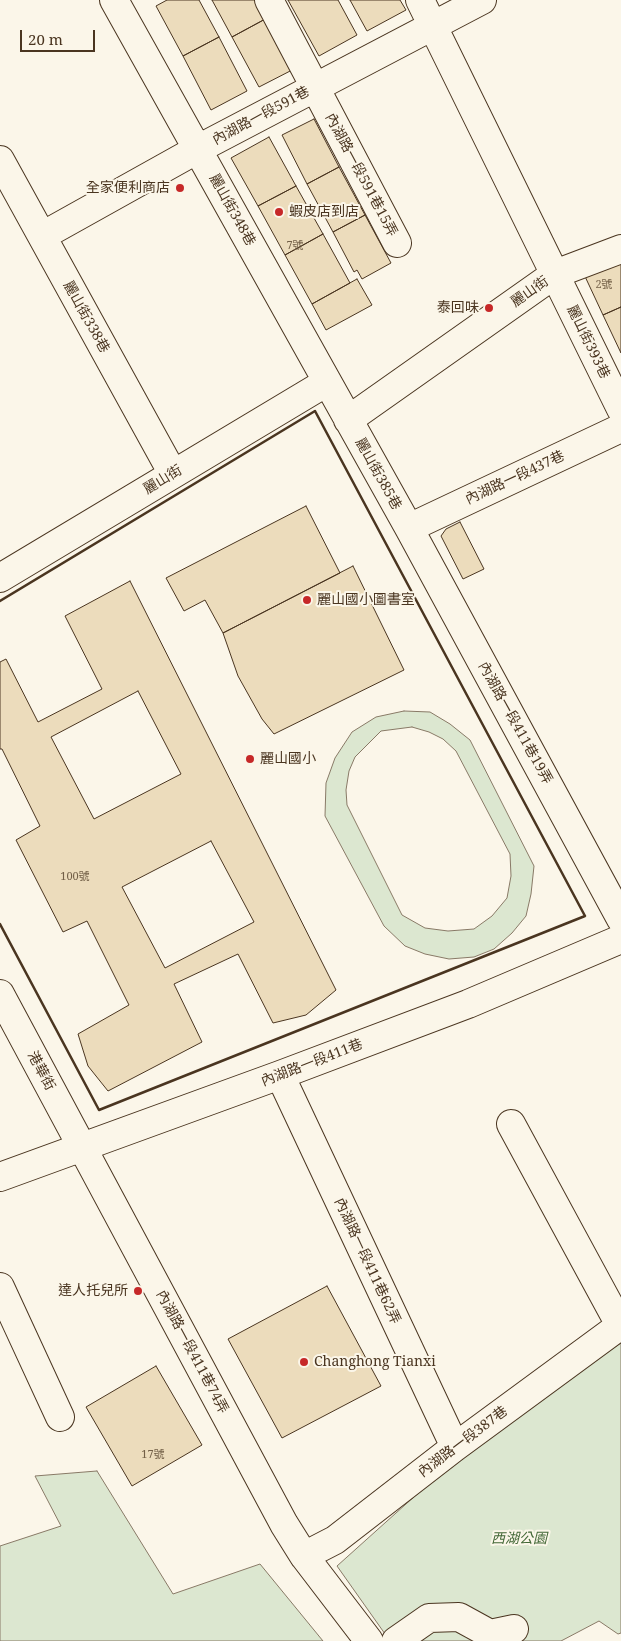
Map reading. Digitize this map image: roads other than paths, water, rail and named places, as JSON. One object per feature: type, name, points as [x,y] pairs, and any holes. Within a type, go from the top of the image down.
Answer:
[{"type":"street","name":"麗山街348巷","points":[[114,0],[348,420]]},
{"type":"street","name":"內湖路一段591巷15弄","points":[[269,0],[397,243]]},
{"type":"street","name":"麗山街393巷","points":[[420,0],[621,409]]},
{"type":"street","name":"內湖路一段591巷","points":[[42,236],[198,149],[482,0]]},
{"type":"street","name":"麗山街338巷","points":[[0,160],[173,474]]},
{"type":"street","name":"麗山街","points":[[348,420],[555,274],[621,249]]},
{"type":"street","name":"麗山街","points":[[2,571],[173,474],[326,382]]},
{"type":"street","name":"麗山街385巷","points":[[348,420],[408,528]]},
{"type":"street","name":"內湖路一段437巷","points":[[408,528],[621,428]]},
{"type":"street","name":"內湖路一段411巷19弄","points":[[408,528],[621,919]]},
{"type":"street","name":"內湖路一段411巷","points":[[0,1177],[468,1004],[621,939]]},
{"type":"street","name":"港華街","points":[[0,994],[82,1147]]},
{"type":"street","name":"內湖路一段411巷62弄","points":[[280,1075],[455,1447]]},
{"type":"street","points":[[511,1124],[620,1325]]},
{"type":"street","name":"內湖路一段411巷74弄","points":[[82,1147],[284,1524],[304,1556],[369,1641]]},
{"type":"street","points":[[0,1287],[60,1417]]},
{"type":"street","name":"內湖路一段387巷","points":[[304,1556],[335,1540],[455,1447],[620,1325]]},
{"type":"street","points":[[396,1641],[429,1618],[459,1617],[490,1634],[514,1629]]},
{"type":"place","name":"全家便利商店","points":[[180,188]]},
{"type":"place","name":"蝦皮店到店","points":[[279,212]]},
{"type":"place","name":"泰回味","points":[[489,308]]},
{"type":"place","name":"麗山國小圖書室","points":[[307,600]]},
{"type":"place","name":"麗山國小","points":[[250,759]]},
{"type":"place","name":"達人托兒所","points":[[138,1291]]},
{"type":"place","name":"Changhong Tianxi","points":[[304,1362]]},
{"type":"park label","name":"西湖公園","points":[[519,1539]]}]
